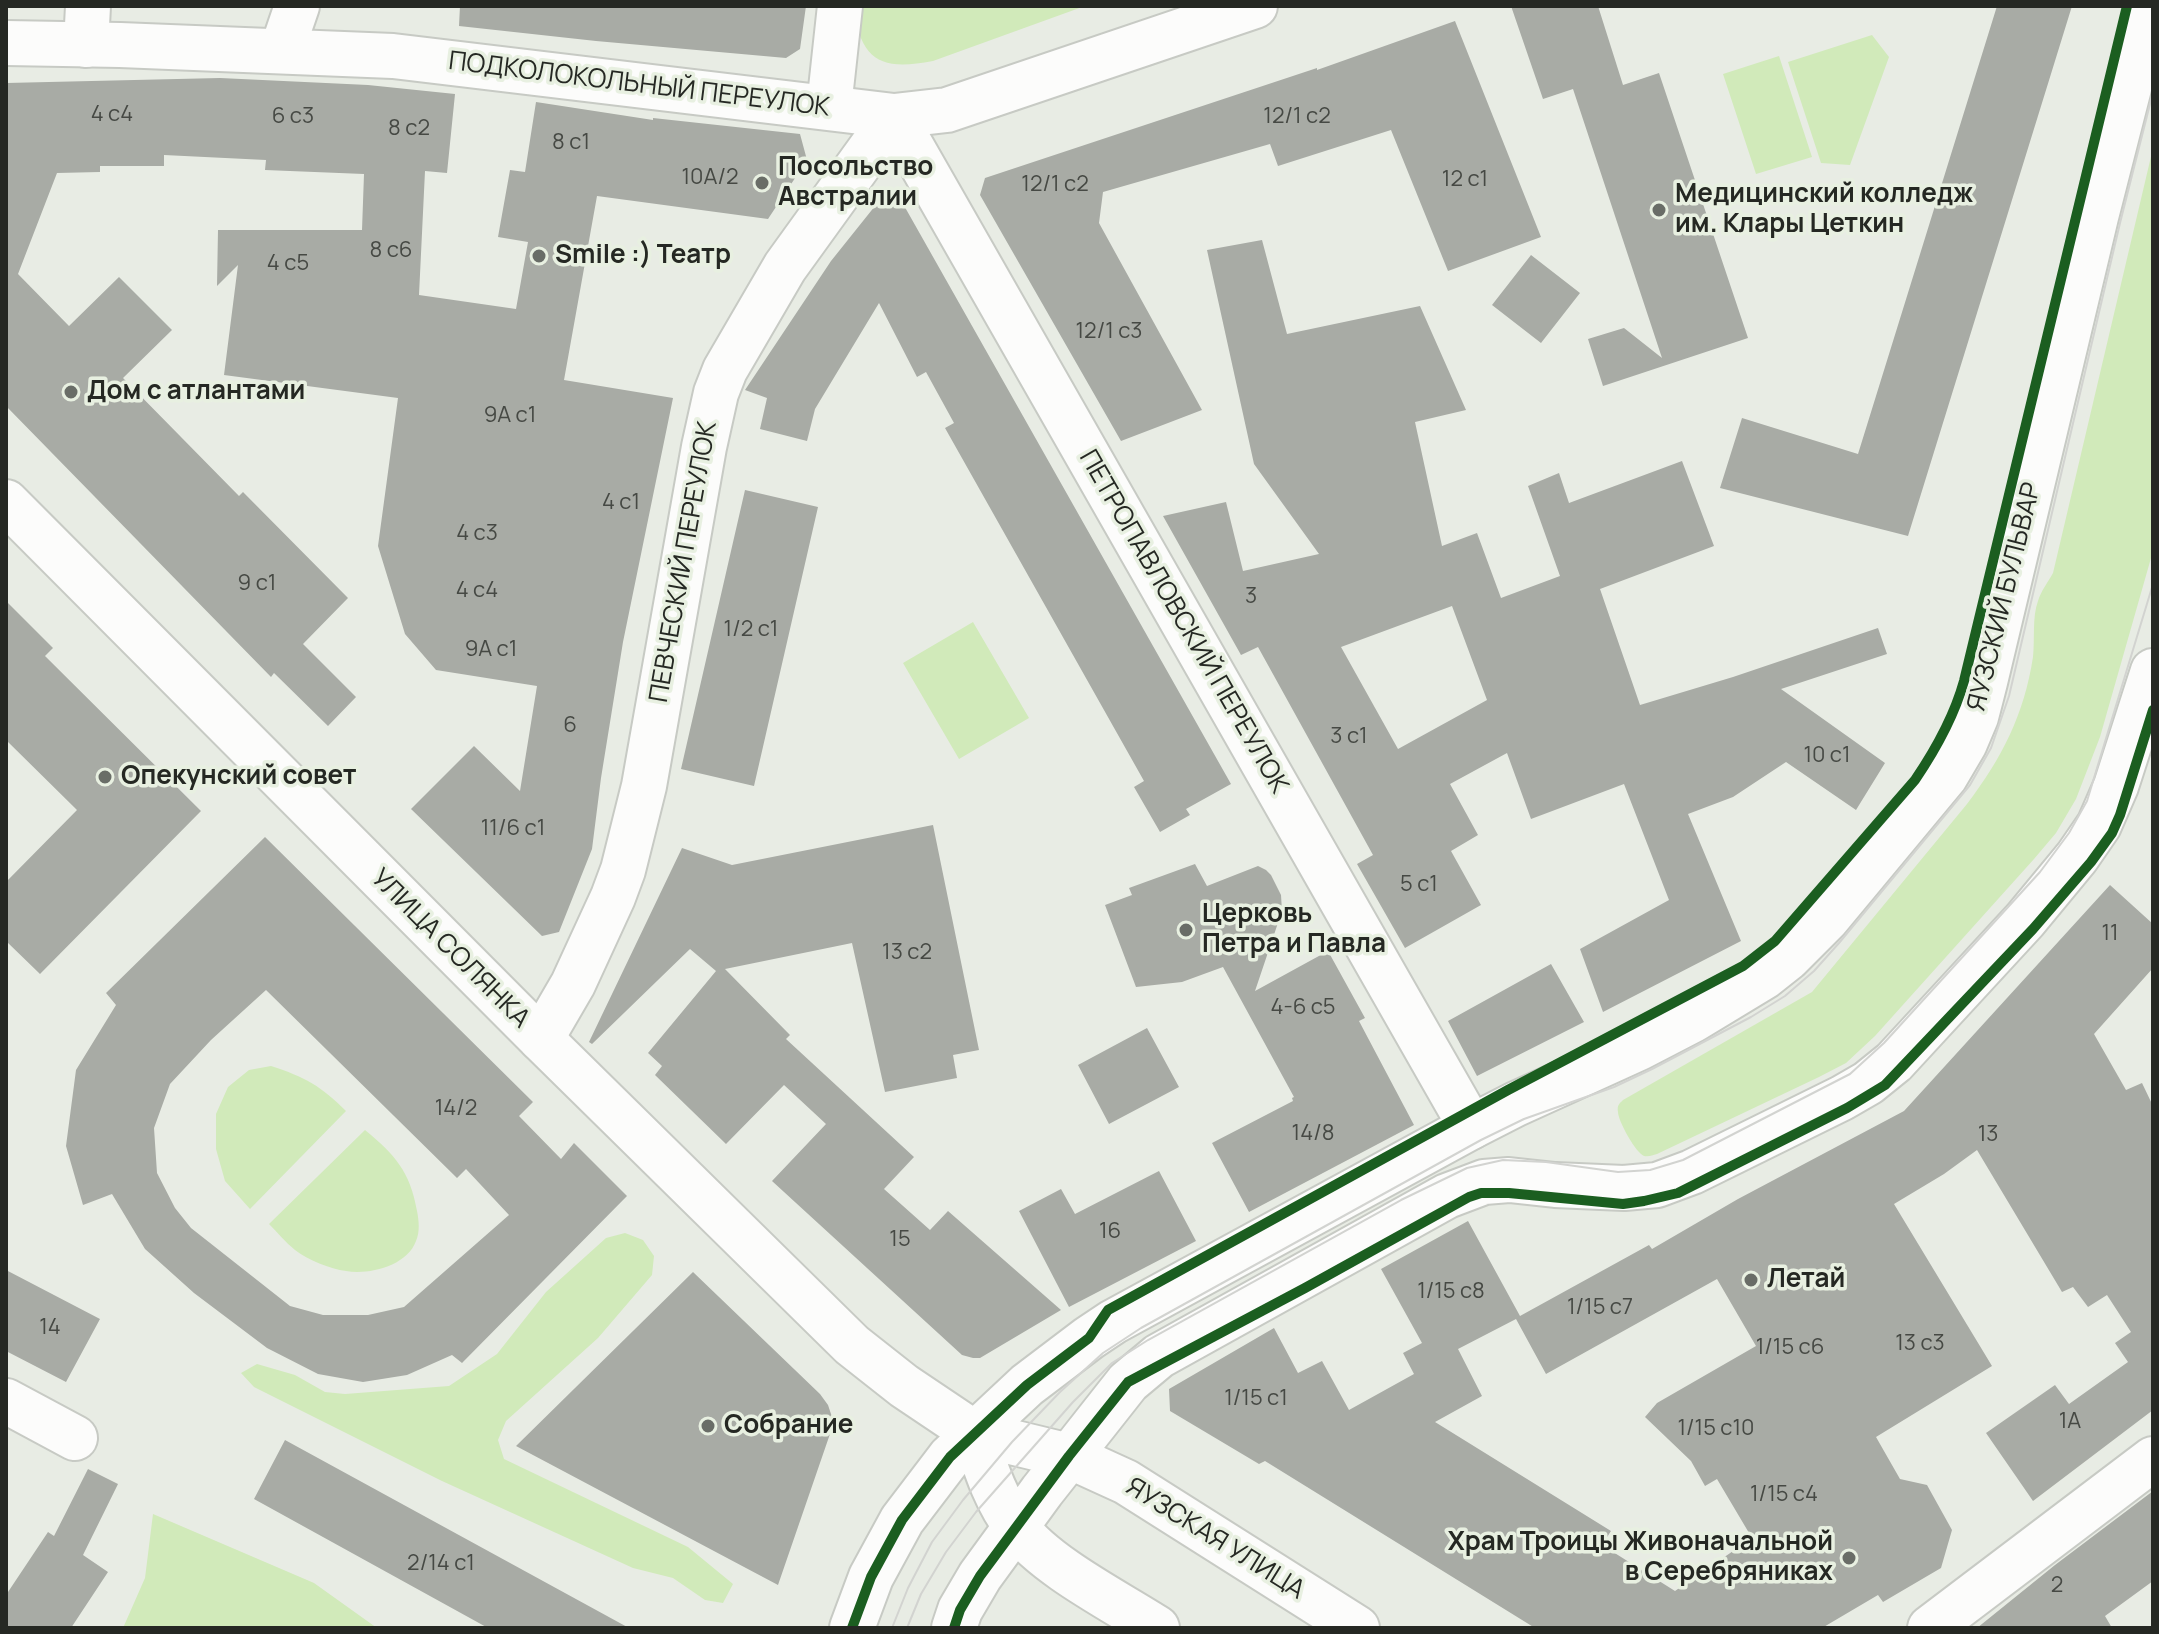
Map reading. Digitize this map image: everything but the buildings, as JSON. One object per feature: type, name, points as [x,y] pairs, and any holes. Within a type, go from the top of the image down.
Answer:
[{"type":"main road","points":[[282,50],[297,6]]},
{"type":"main road","points":[[829,107],[840,6]]},
{"type":"main road","name":"ПОДКОЛОКОЛЬНЫЙ ПЕРЕУЛОК","points":[[6,43],[87,25],[282,50],[393,56],[894,116],[947,110],[1255,6]]},
{"type":"main road","name":"ЯУЗСКИЙ БУЛЬВАР","points":[[852,1628],[871,1577],[902,1520],[950,1457],[1027,1385],[1113,1322],[1471,1127],[1693,1020],[1764,977],[1827,919],[1945,777],[1976,717],[2150,6]]},
{"type":"main road","name":"ПЕВЧЕСКИЙ ПЕРЕУЛОК","points":[[541,1039],[573,984],[623,870],[644,786],[716,393],[725,370],[785,267],[894,116]]},
{"type":"main road","name":"ПЕТРОПАВЛОВСКИЙ ПЕРЕУЛОК","points":[[894,116],[1471,1127]]},
{"type":"main road","name":"УЛИЦА СОЛЯНКА","points":[[6,502],[541,1039],[852,1345],[904,1386],[974,1433]]},
{"type":"main road","points":[[954,1628],[960,1610],[980,1576],[1069,1456],[1128,1382],[1159,1356],[1447,1196],[1484,1182],[1509,1180],[1624,1188],[1657,1185],[1692,1172],[1868,1083],[1914,1041],[2025,920],[2077,857],[2099,825],[2116,786],[2153,671]]},
{"type":"main road","points":[[6,1401],[75,1438]]},
{"type":"main road","points":[[974,1433],[995,1491],[1016,1527],[1035,1547],[1073,1575],[1157,1628]]},
{"type":"main road","name":"ЯУЗСКАЯ УЛИЦА","points":[[974,1433],[1069,1456],[1126,1482],[1357,1628]]},
{"type":"main road","points":[[1930,1628],[2153,1459]]},
{"type":"green space","points":[[853,6],[1085,6],[933,61],[899,64],[876,58],[868,50],[861,39]]},
{"type":"green space","points":[[1872,35],[1889,57],[1850,165],[1821,163],[1788,62]]},
{"type":"green space","points":[[1779,56],[1812,157],[1756,174],[1723,74]]},
{"type":"green space","points":[[2153,148],[2153,551],[2100,737],[2076,799],[2056,833],[2034,859],[1875,1036],[1846,1063],[1657,1154],[1644,1156],[1632,1143],[1621,1122],[1620,1103],[1812,992],[1967,804],[2001,753],[2024,698],[2033,657],[2036,607],[2053,573]]},
{"type":"green space","points":[[973,622],[1029,718],[959,759],[903,663]]},
{"type":"green space","points":[[271,1066],[312,1083],[346,1111],[250,1209],[225,1181],[216,1149],[216,1114],[228,1087],[249,1070]]},
{"type":"green space","points":[[365,1130],[400,1165],[414,1197],[419,1223],[416,1241],[404,1257],[386,1267],[355,1272],[326,1266],[300,1254],[269,1224]]},
{"type":"green space","points":[[625,1233],[643,1240],[654,1256],[652,1275],[598,1338],[506,1421],[498,1440],[504,1459],[688,1547],[733,1584],[723,1603],[705,1600],[673,1578],[633,1568],[442,1481],[254,1387],[241,1373],[257,1364],[295,1375],[325,1392],[345,1394],[449,1386],[497,1354],[546,1292],[606,1238]]},
{"type":"green space","points":[[153,1514],[314,1583],[377,1628],[123,1628],[145,1578]]},
{"type":"tram line","points":[[892,1628],[932,1542],[963,1500],[1012,1442],[1103,1353],[1141,1328],[1481,1140],[1524,1119],[1614,1087],[1751,1017],[1785,996],[1814,971],[1839,943],[1970,785],[1991,748],[2009,696],[2153,92]]},
{"type":"tram line","points":[[907,1628],[921,1594],[946,1552],[976,1512],[1073,1402],[1112,1363],[1148,1340],[1401,1200],[1467,1168],[1503,1160],[1546,1162],[1618,1172],[1650,1170],[1683,1160],[1850,1074],[1884,1043],[2040,872],[2069,833],[2087,801],[2153,584]]},
{"type":"cycle path","points":[[852,1628],[871,1577],[902,1520],[950,1457],[1027,1385],[1089,1338],[1108,1310],[1508,1090],[1743,966],[1775,941],[1915,780],[1944,732],[1964,681],[2127,6]]},
{"type":"cycle path","points":[[954,1628],[960,1610],[980,1576],[1128,1382],[1469,1197],[1481,1193],[1509,1193],[1623,1204],[1678,1193],[1847,1108],[1885,1085],[2033,929],[2112,833],[2153,710]]},
{"type":"place","name":"Посольство Австралии","points":[[762,183]]},
{"type":"place","name":"Медицинский колледж им. Клары Цеткин","points":[[1659,210]]},
{"type":"place","name":"Smile :) Театр","points":[[539,256]]},
{"type":"place","name":"Дом с атлантами","points":[[71,392]]},
{"type":"place","name":"Опекунский совет","points":[[105,777]]},
{"type":"place","name":"Церковь Петра и Павла","points":[[1186,930]]},
{"type":"place","name":"Летай","points":[[1751,1280]]},
{"type":"place","name":"Собрание","points":[[708,1426]]},
{"type":"place","name":"Храм Троицы Живоначальной в Серебряниках","points":[[1849,1558]]}]
